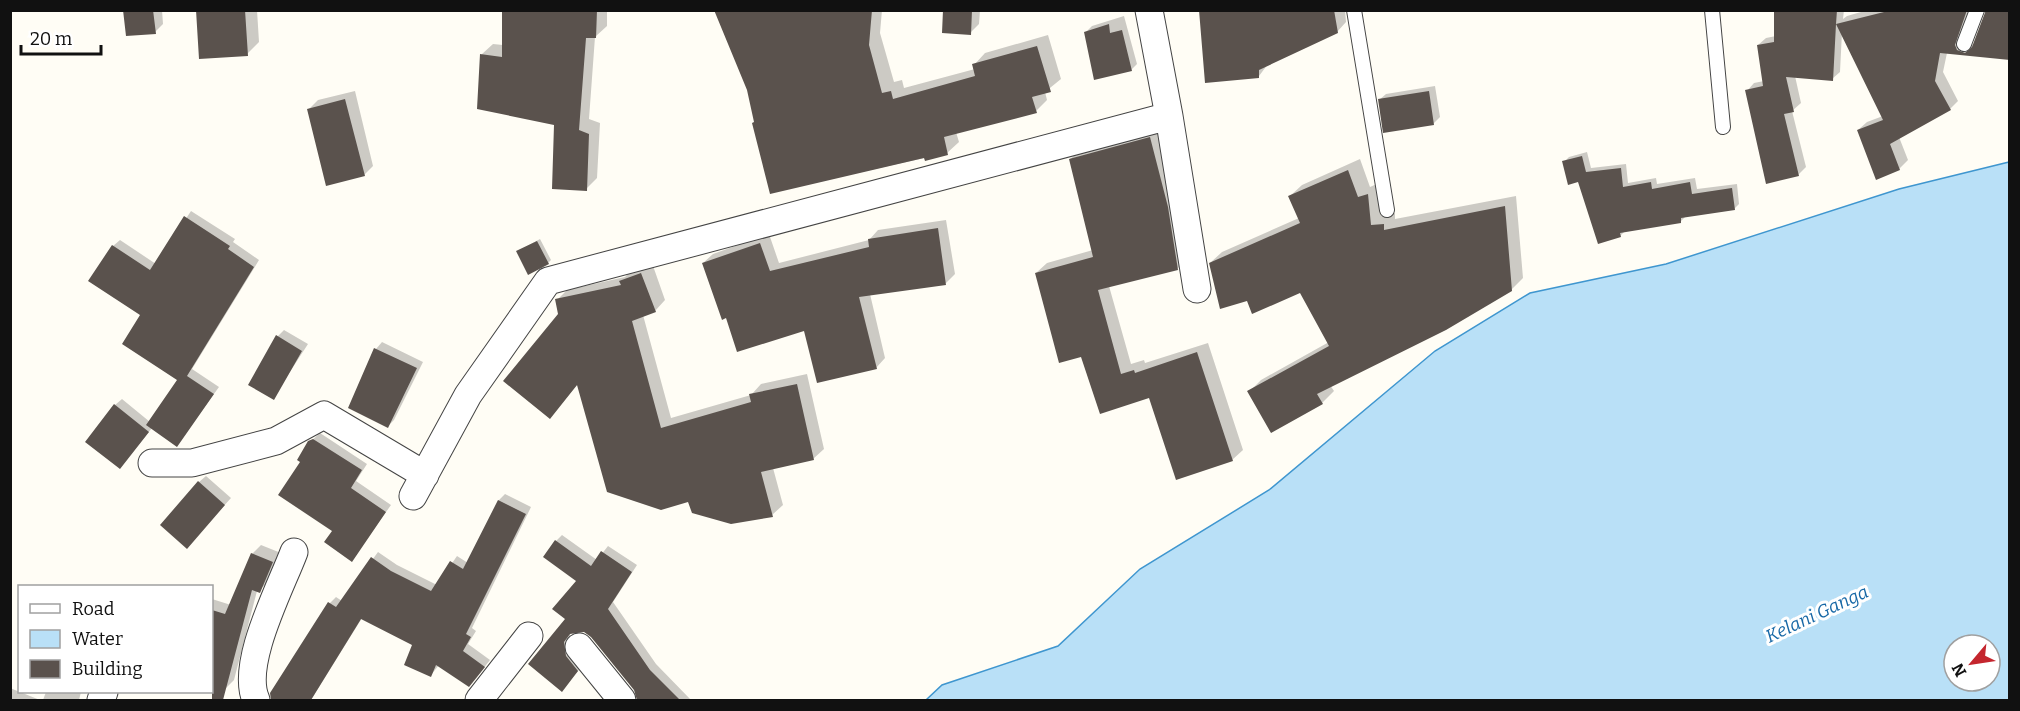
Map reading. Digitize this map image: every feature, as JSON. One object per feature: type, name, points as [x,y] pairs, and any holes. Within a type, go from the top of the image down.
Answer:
[{"type":"street","points":[[1149,10],[1197,289]]},
{"type":"street","points":[[152,463],[192,463],[276,441],[324,415],[419,485],[468,395],[548,280],[1169,116]]},
{"type":"street","points":[[256,700],[251,688],[253,658],[294,552]]},
{"type":"street","points":[[479,700],[529,636]]},
{"type":"street","points":[[579,647],[622,700]]},
{"type":"lane","points":[[1354,10],[1387,210]]},
{"type":"lane","points":[[1712,10],[1723,127]]},
{"type":"lane","points":[[1964,44],[1977,10]]},
{"type":"water","name":"Kelani Ganga","points":[[2009,162],[2009,700],[926,700],[942,685],[1058,646],[1140,569],[1269,490],[1435,351],[1530,293],[1666,264],[1899,189]]},
{"type":"building","points":[[123,10],[153,10],[156,34],[126,36]]},
{"type":"building","points":[[196,10],[245,10],[248,56],[199,59]]},
{"type":"building","points":[[502,10],[597,10],[596,38],[586,38],[579,130],[589,134],[587,191],[552,189],[554,125],[477,109],[480,54],[502,57]]},
{"type":"building","points":[[714,10],[872,10],[869,45],[882,93],[891,91],[893,99],[975,76],[972,64],[1037,46],[1051,92],[1032,97],[1037,113],[944,137],[948,155],[925,161],[924,158],[770,194],[752,123],[754,122],[747,90]]},
{"type":"building","points":[[943,10],[972,10],[971,35],[942,33]]},
{"type":"building","points":[[1199,10],[1334,10],[1338,33],[1259,70],[1259,78],[1205,83]]},
{"type":"building","points":[[1774,10],[1837,10],[1833,81],[1786,77],[1794,112],[1784,114],[1799,176],[1766,184],[1745,90],[1763,86],[1757,45],[1774,42]]},
{"type":"building","points":[[1892,10],[1967,10],[1955,45],[1957,50],[1965,53],[1972,47],[1986,10],[2010,10],[2010,60],[1940,53],[1935,81],[1951,110],[1890,144],[1900,170],[1876,180],[1857,130],[1883,120],[1836,24]]},
{"type":"building","points":[[1109,24],[1110,33],[1122,30],[1132,71],[1094,80],[1084,32]]},
{"type":"building","points":[[1429,91],[1434,125],[1383,133],[1378,99]]},
{"type":"building","points":[[345,99],[365,176],[326,186],[307,109]]},
{"type":"building","points":[[1150,137],[1168,207],[1178,270],[1098,290],[1121,374],[1134,370],[1135,373],[1197,352],[1233,461],[1176,480],[1149,398],[1100,414],[1081,357],[1059,363],[1035,273],[1093,257],[1069,159]]},
{"type":"building","points":[[1582,156],[1586,172],[1621,168],[1623,187],[1651,182],[1652,189],[1690,182],[1692,194],[1732,188],[1735,210],[1681,218],[1681,223],[1620,233],[1621,237],[1598,244],[1578,182],[1568,185],[1562,161]]},
{"type":"building","points":[[1348,170],[1358,197],[1368,194],[1371,225],[1384,224],[1384,230],[1505,206],[1512,291],[1446,330],[1317,394],[1323,404],[1271,433],[1247,391],[1329,346],[1300,293],[1252,314],[1247,301],[1220,309],[1209,263],[1300,223],[1288,196]]},
{"type":"building","points":[[184,216],[230,246],[228,249],[254,267],[187,376],[214,394],[177,447],[146,425],[177,380],[122,344],[140,315],[88,281],[112,245],[150,270]]},
{"type":"building","points":[[938,228],[946,285],[859,297],[877,369],[817,383],[804,331],[737,352],[726,318],[722,320],[702,263],[760,243],[770,271],[869,247],[868,239]]},
{"type":"building","points":[[537,241],[549,264],[528,275],[516,251]]},
{"type":"building","points":[[641,273],[656,312],[632,321],[661,428],[751,402],[749,394],[797,384],[814,460],[761,472],[773,517],[731,524],[692,513],[688,502],[661,510],[607,492],[577,385],[550,419],[503,381],[558,314],[555,299],[621,285],[619,281]]},
{"type":"building","points":[[276,335],[302,351],[274,400],[248,385]]},
{"type":"building","points":[[374,348],[417,368],[388,428],[348,408]]},
{"type":"building","points":[[114,404],[149,432],[120,469],[85,442]]},
{"type":"building","points":[[313,439],[362,470],[351,488],[386,512],[352,562],[324,542],[332,531],[278,495],[300,462],[297,460],[308,441]]},
{"type":"building","points":[[198,481],[225,505],[187,549],[160,525]]},
{"type":"building","points":[[498,500],[526,514],[466,634],[471,637],[463,651],[485,667],[469,687],[436,665],[431,677],[404,665],[412,645],[361,619],[311,700],[271,700],[270,693],[328,602],[336,607],[371,557],[391,571],[431,591],[450,561],[463,569]]},
{"type":"building","points":[[555,540],[591,566],[601,551],[632,572],[608,609],[650,670],[680,700],[637,700],[634,690],[591,637],[584,632],[570,634],[564,642],[566,656],[578,671],[562,692],[528,664],[565,619],[552,609],[576,581],[543,557]]},
{"type":"building","points":[[251,553],[273,562],[260,593],[252,590],[223,700],[212,700],[213,610],[225,614]]}]
